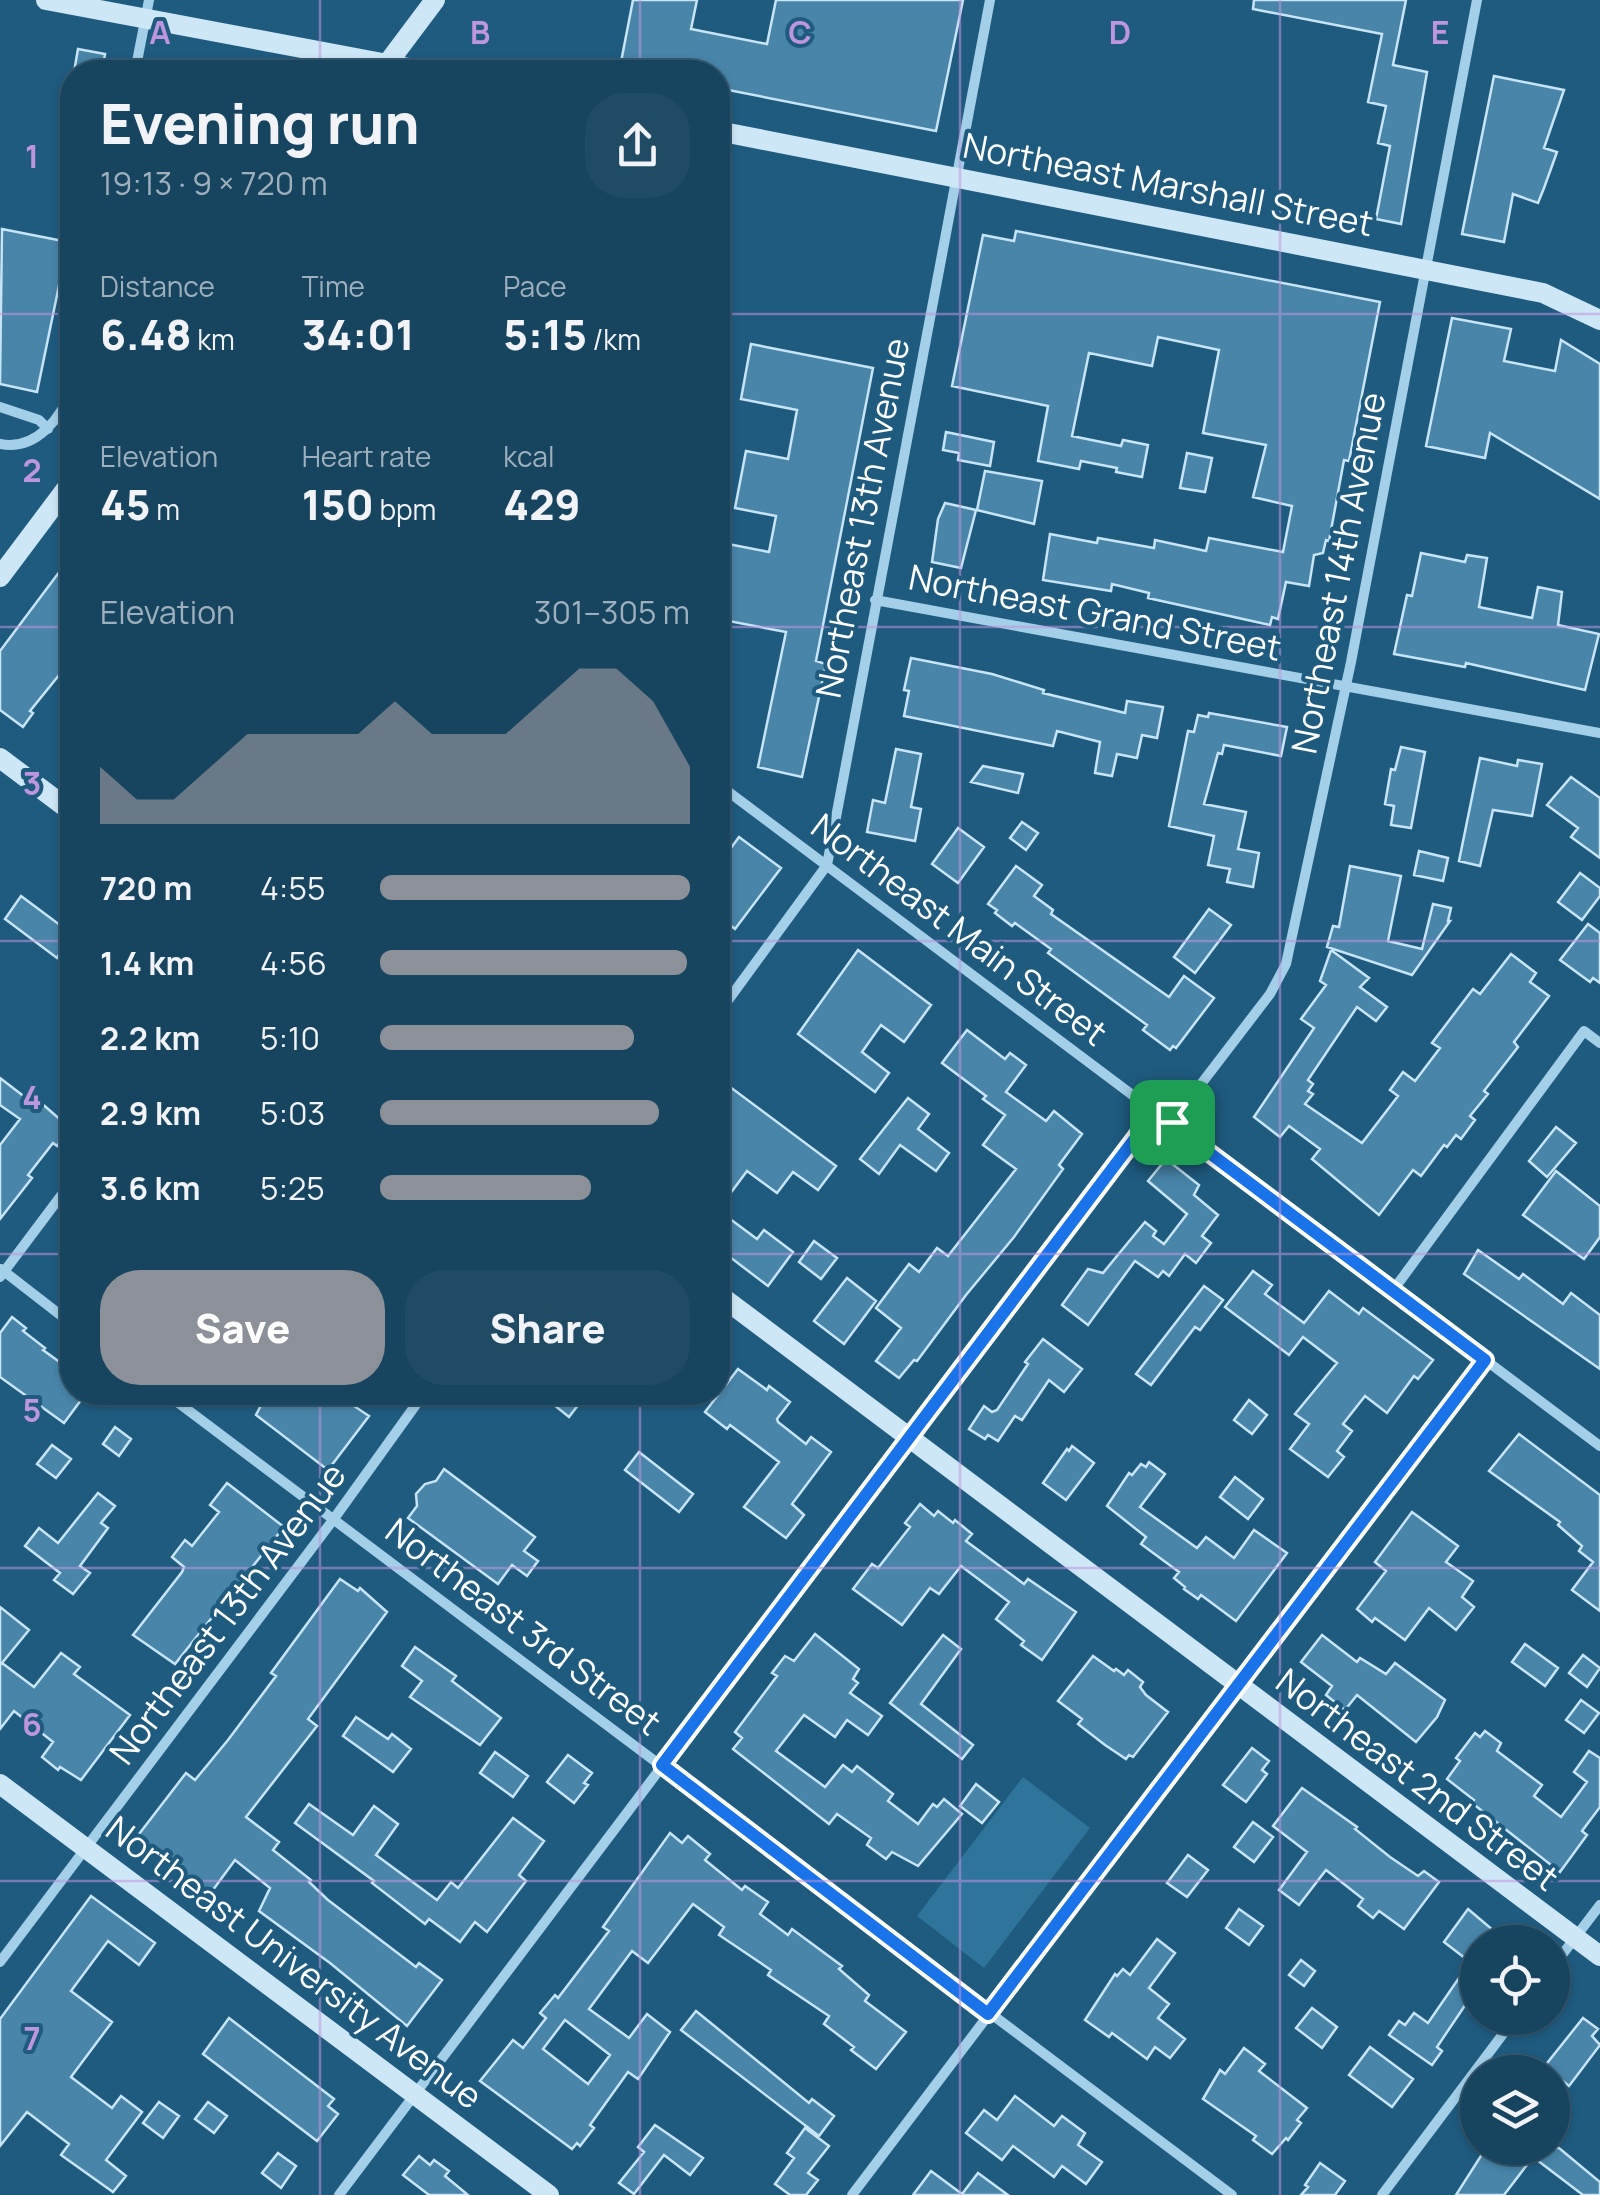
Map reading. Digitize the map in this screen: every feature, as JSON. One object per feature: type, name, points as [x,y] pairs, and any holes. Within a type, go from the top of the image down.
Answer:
[{"type":"street","points":[[46,0],[148,9],[352,60]]},
{"type":"street","points":[[390,60],[436,0]]},
{"type":"street","name":"Northeast 13th Avenue","points":[[730,998],[827,865],[990,0]]},
{"type":"street","name":"Northeast 14th Avenue","points":[[1172,1122],[1270,994],[1286,964],[1345,688],[1477,0]]},
{"type":"street","points":[[137,60],[148,9]]},
{"type":"street","name":"Northeast Marshall Street","points":[[730,134],[1544,293],[1600,320]]},
{"type":"street","points":[[0,406],[37,419],[48,430]]},
{"type":"street","points":[[0,444],[31,442],[48,430],[60,412]]},
{"type":"street","points":[[0,577],[60,497]]},
{"type":"street","name":"Northeast Grand Street","points":[[876,600],[1600,733]]},
{"type":"street","points":[[0,758],[60,803]]},
{"type":"street","name":"Northeast Main Street","points":[[730,793],[1600,1446]]},
{"type":"street","points":[[1394,1289],[1584,1031],[1600,1043]]},
{"type":"street","points":[[338,2195],[1155,1112]]},
{"type":"street","points":[[60,1196],[1,1272],[60,1315]]},
{"type":"street","name":"Northeast 2nd Street","points":[[730,1303],[1600,1956]]},
{"type":"street","points":[[852,2195],[1485,1360]]},
{"type":"street","name":"Northeast 3rd Street","points":[[181,1405],[1232,2195]]},
{"type":"street","name":"Northeast 13th Avenue","points":[[0,1962],[416,1405]]},
{"type":"street","name":"Northeast University Avenue","points":[[0,1784],[549,2195]]},
{"type":"street","points":[[1570,1946],[1600,1905]]},
{"type":"street","points":[[1382,2195],[1503,2035]]},
{"type":"shaded area","points":[[1023,1777],[1090,1828],[984,1968],[917,1916]]},
{"type":"building","points":[[633,0],[697,0],[691,29],[767,44],[776,0],[963,0],[936,131],[730,90],[730,60],[621,60]]},
{"type":"building","points":[[1254,0],[1406,0],[1393,65],[1427,72],[1401,224],[1376,219],[1390,146],[1378,143],[1386,106],[1368,102],[1382,34],[1253,9]]},
{"type":"building","points":[[78,49],[105,54],[104,60],[76,60]]},
{"type":"building","points":[[1494,76],[1564,90],[1544,148],[1557,152],[1544,188],[1538,203],[1513,194],[1504,242],[1462,234]]},
{"type":"building","points":[[2,229],[60,240],[60,281],[37,392],[0,384]]},
{"type":"building","points":[[1016,231],[1380,302],[1329,541],[1326,540],[1323,553],[1314,555],[1309,586],[1286,582],[1278,619],[1272,617],[1270,625],[1148,598],[1149,593],[1112,584],[1111,591],[1043,580],[1050,534],[1154,548],[1155,540],[1206,551],[1209,538],[1283,552],[1292,506],[1253,497],[1266,445],[1203,433],[1219,350],[1158,337],[1152,366],[1089,353],[1072,436],[1121,446],[1123,440],[1148,445],[1142,477],[1081,461],[1079,469],[1038,461],[1048,406],[952,386],[983,235],[1014,241]]},
{"type":"building","points":[[1452,318],[1511,329],[1504,361],[1555,371],[1561,340],[1600,364],[1600,499],[1490,433],[1485,458],[1426,446]]},
{"type":"building","points":[[751,344],[873,368],[816,661],[826,664],[802,777],[758,767],[786,632],[730,621],[730,544],[769,552],[776,516],[735,508],[746,451],[788,459],[797,410],[741,399]]},
{"type":"building","points":[[946,432],[994,442],[990,466],[958,460],[959,453],[943,450]]},
{"type":"building","points":[[1187,453],[1212,458],[1205,492],[1180,488]]},
{"type":"building","points":[[985,471],[1042,481],[1034,524],[977,510]]},
{"type":"building","points":[[945,503],[976,510],[961,568],[932,562],[938,519]]},
{"type":"building","points":[[1421,553],[1465,562],[1467,555],[1487,558],[1479,607],[1532,618],[1538,587],[1562,592],[1558,625],[1599,634],[1585,690],[1466,663],[1465,667],[1394,654]]},
{"type":"building","points":[[60,571],[60,674],[30,711],[33,713],[23,727],[0,710],[0,651]]},
{"type":"building","points":[[911,658],[992,674],[1044,690],[1043,693],[1125,713],[1127,701],[1163,707],[1157,738],[1142,735],[1137,758],[1117,754],[1112,776],[1095,773],[1100,742],[1057,731],[1053,746],[904,716],[909,691],[904,690]]},
{"type":"building","points":[[1209,713],[1287,727],[1281,756],[1224,745],[1222,754],[1218,753],[1204,804],[1246,812],[1238,849],[1259,853],[1253,887],[1227,882],[1230,869],[1208,865],[1214,836],[1169,826],[1188,731],[1194,732],[1198,715],[1208,717]]},
{"type":"building","points":[[1401,747],[1425,752],[1411,828],[1391,825],[1394,806],[1385,804],[1391,769],[1395,770]]},
{"type":"building","points":[[896,749],[921,754],[911,807],[921,809],[915,841],[867,832],[873,800],[885,803]]},
{"type":"building","points":[[1480,758],[1517,766],[1518,760],[1542,764],[1532,816],[1493,810],[1480,866],[1459,861]]},
{"type":"building","points":[[983,766],[1023,774],[1018,793],[971,782]]},
{"type":"building","points":[[1571,777],[1600,798],[1600,858],[1571,837],[1578,828],[1547,805]]},
{"type":"building","points":[[1022,822],[1038,833],[1026,850],[1010,838]]},
{"type":"building","points":[[958,828],[984,847],[958,883],[932,864]]},
{"type":"building","points":[[739,837],[781,868],[735,929],[730,925],[730,849]]},
{"type":"building","points":[[1419,851],[1448,858],[1443,881],[1414,875]]},
{"type":"building","points":[[1016,866],[1042,885],[1034,896],[1053,910],[1051,914],[1169,997],[1184,976],[1214,998],[1176,1048],[1170,1050],[1143,1030],[1147,1025],[1048,953],[1051,949],[995,913],[997,910],[988,904]]},
{"type":"building","points":[[1350,866],[1401,876],[1388,941],[1422,949],[1433,904],[1451,908],[1450,921],[1412,975],[1327,947],[1333,926],[1339,927]]},
{"type":"building","points":[[1580,873],[1600,888],[1600,896],[1582,920],[1558,902]]},
{"type":"building","points":[[21,896],[60,925],[57,958],[5,919]]},
{"type":"building","points":[[1209,909],[1231,925],[1195,973],[1174,957]]},
{"type":"building","points":[[1588,924],[1600,933],[1600,983],[1593,978],[1590,982],[1560,960]]},
{"type":"building","points":[[858,950],[931,1005],[904,1042],[881,1025],[862,1052],[889,1073],[875,1092],[798,1034]]},
{"type":"building","points":[[1331,950],[1369,978],[1360,987],[1387,1007],[1376,1021],[1357,1007],[1308,1080],[1313,1084],[1308,1091],[1313,1094],[1305,1104],[1362,1143],[1398,1096],[1390,1090],[1403,1072],[1415,1081],[1440,1048],[1432,1043],[1473,989],[1480,994],[1511,954],[1536,973],[1530,982],[1549,996],[1514,1042],[1518,1047],[1484,1091],[1488,1094],[1470,1116],[1475,1120],[1461,1139],[1456,1135],[1447,1147],[1444,1145],[1421,1176],[1413,1170],[1379,1215],[1312,1159],[1320,1149],[1289,1126],[1280,1137],[1254,1117],[1314,1028],[1301,1019],[1326,985],[1320,981]]},
{"type":"building","points":[[967,1030],[1005,1059],[1010,1053],[1026,1065],[1006,1092],[1046,1121],[1054,1111],[1082,1134],[1059,1165],[1063,1169],[1014,1237],[917,1361],[899,1378],[876,1361],[901,1328],[876,1308],[909,1264],[919,1272],[937,1248],[948,1256],[1016,1169],[983,1145],[1005,1115],[942,1063]]},
{"type":"building","points":[[0,1078],[60,1119],[60,1142],[57,1146],[53,1143],[28,1175],[32,1178],[0,1219],[0,1145],[20,1119],[0,1105]]},
{"type":"building","points":[[730,1087],[836,1166],[818,1190],[793,1172],[777,1193],[747,1171],[730,1194]]},
{"type":"building","points":[[908,1098],[929,1114],[918,1129],[949,1153],[936,1171],[900,1145],[879,1174],[860,1159]]},
{"type":"building","points":[[1556,1127],[1576,1143],[1547,1177],[1529,1161]]},
{"type":"building","points":[[1166,1159],[1199,1185],[1194,1195],[1218,1215],[1202,1236],[1211,1243],[1196,1263],[1185,1254],[1169,1276],[1163,1271],[1158,1277],[1135,1261],[1088,1325],[1062,1305],[1088,1269],[1103,1273],[1145,1222],[1156,1231],[1153,1236],[1164,1244],[1187,1214],[1148,1181]]},
{"type":"building","points":[[1556,1171],[1600,1206],[1600,1237],[1584,1259],[1523,1215]]},
{"type":"building","points":[[730,1219],[757,1239],[764,1230],[793,1252],[768,1286],[730,1257]]},
{"type":"building","points":[[814,1241],[837,1258],[821,1279],[799,1262]]},
{"type":"building","points":[[1478,1250],[1519,1279],[1523,1274],[1563,1304],[1571,1293],[1600,1315],[1600,1369],[1464,1274]]},
{"type":"building","points":[[1253,1271],[1272,1285],[1265,1294],[1304,1323],[1329,1291],[1359,1314],[1363,1308],[1433,1360],[1418,1379],[1414,1376],[1387,1413],[1365,1396],[1343,1424],[1352,1431],[1337,1451],[1344,1457],[1328,1477],[1290,1449],[1309,1424],[1295,1414],[1337,1363],[1303,1337],[1289,1355],[1225,1307]]},
{"type":"building","points":[[847,1278],[876,1301],[844,1344],[814,1321]]},
{"type":"building","points":[[1204,1286],[1223,1300],[1200,1330],[1195,1327],[1151,1385],[1136,1374]]},
{"type":"building","points":[[12,1317],[60,1362],[60,1405],[77,1405],[64,1423],[0,1377],[0,1333]]},
{"type":"building","points":[[1043,1339],[1082,1369],[1064,1392],[1049,1380],[1022,1420],[1015,1416],[998,1441],[988,1435],[985,1439],[969,1429],[984,1406],[992,1412],[997,1410]]},
{"type":"building","points":[[738,1369],[767,1390],[769,1386],[790,1402],[778,1422],[806,1444],[811,1437],[831,1452],[792,1504],[804,1515],[786,1538],[744,1507],[779,1462],[730,1425],[727,1429],[705,1412],[710,1405],[730,1405],[730,1379]]},
{"type":"building","points":[[1249,1400],[1267,1415],[1252,1434],[1234,1420]]},
{"type":"building","points":[[261,1405],[352,1405],[369,1416],[328,1470],[256,1415]]},
{"type":"building","points":[[554,1405],[578,1405],[569,1417]]},
{"type":"building","points":[[115,1427],[131,1439],[119,1456],[103,1444]]},
{"type":"building","points":[[1519,1434],[1600,1495],[1600,1611],[1572,1590],[1593,1562],[1579,1551],[1582,1546],[1558,1525],[1560,1522],[1489,1471]]},
{"type":"building","points":[[52,1445],[71,1459],[56,1478],[37,1464]]},
{"type":"building","points":[[1072,1446],[1094,1463],[1066,1500],[1043,1483]]},
{"type":"building","points":[[639,1452],[693,1494],[679,1512],[625,1470]]},
{"type":"building","points":[[1149,1462],[1165,1474],[1140,1507],[1197,1548],[1206,1537],[1234,1558],[1254,1530],[1287,1553],[1236,1621],[1201,1595],[1198,1599],[1184,1589],[1174,1578],[1179,1572],[1141,1544],[1146,1537],[1107,1506],[1129,1473],[1132,1475],[1141,1464],[1146,1467]]},
{"type":"building","points":[[444,1469],[535,1537],[524,1551],[538,1561],[527,1576],[512,1565],[498,1584],[408,1518],[417,1506],[416,1494],[425,1484],[436,1481]]},
{"type":"building","points":[[1235,1477],[1263,1499],[1248,1519],[1220,1497]]},
{"type":"building","points":[[227,1483],[284,1527],[175,1664],[133,1635],[182,1572],[184,1567],[172,1557],[185,1540],[192,1546],[219,1512],[210,1505]]},
{"type":"building","points":[[98,1493],[115,1506],[101,1523],[108,1528],[80,1566],[90,1573],[73,1594],[54,1580],[60,1573],[25,1546],[39,1528],[58,1543]]},
{"type":"building","points":[[920,1504],[934,1516],[938,1511],[953,1523],[955,1520],[972,1534],[966,1541],[1024,1584],[1028,1579],[1076,1612],[1042,1660],[996,1619],[1009,1602],[961,1566],[939,1594],[930,1588],[902,1625],[853,1589],[872,1564],[878,1568],[910,1527],[905,1523]]},
{"type":"building","points":[[1412,1512],[1458,1546],[1446,1562],[1473,1581],[1462,1597],[1474,1607],[1456,1630],[1429,1608],[1405,1640],[1357,1609],[1386,1571],[1375,1562]]},
{"type":"building","points":[[340,1579],[358,1591],[360,1588],[387,1612],[308,1719],[317,1726],[246,1817],[279,1842],[273,1850],[311,1880],[328,1900],[416,1967],[419,1963],[442,1980],[407,2026],[259,1911],[270,1888],[235,1860],[210,1894],[136,1838],[186,1773],[195,1780],[228,1740]]},
{"type":"building","points":[[0,1607],[29,1630],[2,1663],[34,1687],[61,1653],[80,1667],[74,1674],[130,1715],[81,1780],[60,1767],[58,1770],[42,1757],[53,1742],[14,1711],[0,1729]]},
{"type":"building","points":[[815,1634],[859,1669],[853,1679],[858,1683],[850,1693],[882,1716],[868,1735],[847,1720],[835,1737],[804,1715],[776,1751],[825,1787],[843,1765],[852,1772],[857,1766],[893,1794],[888,1801],[918,1824],[933,1804],[937,1807],[944,1799],[962,1814],[918,1866],[892,1852],[886,1859],[867,1845],[871,1838],[837,1814],[829,1824],[733,1749],[742,1738],[735,1732],[777,1676],[772,1673],[785,1656],[794,1661]]},
{"type":"building","points":[[943,1635],[961,1649],[921,1704],[973,1745],[962,1759],[890,1703]]},
{"type":"building","points":[[1322,1635],[1357,1662],[1360,1658],[1386,1674],[1395,1663],[1445,1700],[1437,1717],[1416,1742],[1357,1695],[1345,1710],[1326,1695],[1332,1686],[1301,1662]]},
{"type":"building","points":[[1525,1644],[1558,1668],[1545,1686],[1512,1662]]},
{"type":"building","points":[[415,1647],[456,1676],[452,1681],[501,1718],[480,1745],[410,1697],[422,1681],[402,1666]]},
{"type":"building","points":[[1583,1655],[1600,1668],[1587,1687],[1569,1673]]},
{"type":"building","points":[[1093,1656],[1124,1675],[1128,1670],[1143,1682],[1140,1687],[1146,1695],[1168,1712],[1133,1757],[1129,1755],[1126,1759],[1105,1745],[1078,1724],[1082,1719],[1058,1701]]},
{"type":"building","points":[[1581,1700],[1599,1713],[1584,1733],[1566,1720]]},
{"type":"building","points":[[356,1717],[388,1739],[392,1734],[411,1749],[393,1772],[343,1736]]},
{"type":"building","points":[[1485,1731],[1501,1743],[1497,1751],[1542,1785],[1534,1796],[1561,1817],[1587,1782],[1574,1772],[1589,1751],[1600,1758],[1600,1807],[1582,1831],[1587,1835],[1560,1872],[1447,1779],[1460,1761],[1456,1758],[1475,1733],[1480,1737]]},
{"type":"building","points":[[1252,1748],[1269,1761],[1262,1770],[1267,1774],[1246,1802],[1223,1785]]},
{"type":"building","points":[[495,1752],[528,1776],[513,1797],[480,1773]]},
{"type":"building","points":[[568,1755],[592,1773],[574,1803],[547,1782]]},
{"type":"building","points":[[976,1784],[999,1802],[982,1823],[960,1806]]},
{"type":"building","points":[[1302,1788],[1357,1827],[1390,1857],[1418,1876],[1424,1871],[1439,1882],[1404,1929],[1379,1911],[1373,1918],[1358,1906],[1363,1899],[1326,1870],[1299,1905],[1279,1890],[1307,1852],[1273,1826]]},
{"type":"building","points":[[309,1804],[353,1835],[374,1806],[398,1824],[376,1855],[437,1900],[451,1882],[458,1888],[513,1818],[544,1841],[519,1875],[526,1881],[487,1932],[475,1922],[460,1942],[429,1919],[425,1924],[295,1823]]},
{"type":"building","points":[[1253,1822],[1273,1837],[1254,1862],[1234,1847]]},
{"type":"building","points":[[670,1833],[682,1843],[688,1836],[710,1854],[705,1860],[742,1890],[745,1886],[768,1902],[760,1914],[788,1935],[792,1929],[842,1966],[839,1969],[869,1995],[865,2001],[906,2032],[876,2069],[824,2024],[829,2016],[768,1975],[771,1970],[719,1935],[724,1927],[693,1904],[648,1963],[632,1951],[589,2009],[629,2038],[647,2014],[670,2032],[638,2079],[628,2072],[590,2125],[594,2128],[580,2146],[577,2143],[572,2149],[480,2081],[513,2040],[523,2048],[546,2018],[540,2013],[555,1995],[558,1998],[609,1931],[603,1927]],"holes":[[[565,2020],[610,2055],[588,2084],[543,2049]]]},
{"type":"building","points":[[1188,1855],[1208,1870],[1187,1897],[1167,1883]]},
{"type":"building","points":[[91,1896],[155,1943],[139,1965],[108,1941],[71,1991],[112,2022],[71,2077],[112,2108],[121,2096],[142,2112],[106,2160],[126,2176],[113,2192],[61,2155],[69,2144],[27,2112],[0,2146],[0,2019]]},
{"type":"building","points":[[1239,1909],[1263,1926],[1249,1945],[1226,1928]]},
{"type":"building","points":[[1468,1909],[1487,1925],[1460,1925],[1460,1954],[1444,1942]]},
{"type":"building","points":[[1157,1939],[1175,1953],[1149,1988],[1169,2004],[1158,2018],[1185,2039],[1170,2058],[1155,2047],[1147,2059],[1112,2033],[1109,2037],[1085,2020],[1115,1974],[1123,1969],[1130,1975]]},
{"type":"building","points":[[1301,1960],[1315,1971],[1304,1986],[1289,1975]]},
{"type":"building","points":[[1460,1977],[1460,2013],[1437,2047],[1442,2051],[1432,2065],[1389,2035],[1399,2021],[1405,2025],[1414,2013],[1428,2023]]},
{"type":"building","points":[[1312,2008],[1337,2027],[1322,2048],[1296,2028]]},
{"type":"building","points":[[696,2011],[809,2103],[812,2099],[834,2116],[819,2136],[681,2030]]},
{"type":"building","points":[[229,2018],[334,2099],[328,2106],[338,2114],[317,2141],[203,2054]]},
{"type":"building","points":[[1583,2018],[1598,2029],[1592,2036],[1600,2045],[1570,2085],[1570,2055],[1554,2055]]},
{"type":"building","points":[[1370,2047],[1413,2079],[1392,2107],[1349,2075]]},
{"type":"building","points":[[1244,2048],[1265,2064],[1259,2071],[1307,2108],[1297,2120],[1301,2123],[1272,2154],[1253,2140],[1256,2136],[1203,2099],[1220,2070],[1225,2074]]},
{"type":"building","points":[[1015,2096],[1054,2126],[1062,2116],[1085,2133],[1078,2145],[1102,2162],[1086,2184],[1062,2166],[1054,2177],[1013,2146],[1002,2160],[966,2133],[984,2110],[997,2120]]},
{"type":"building","points":[[159,2102],[179,2116],[163,2138],[143,2123]]},
{"type":"building","points":[[208,2102],[227,2116],[214,2133],[195,2119]]},
{"type":"building","points":[[655,2125],[703,2158],[690,2175],[664,2155],[634,2194],[619,2183],[644,2152],[638,2147]]},
{"type":"building","points":[[805,2128],[829,2146],[808,2173],[818,2180],[806,2195],[790,2195],[775,2184],[794,2158],[787,2153]]},
{"type":"building","points":[[278,2153],[296,2166],[281,2188],[262,2173]]},
{"type":"building","points":[[419,2156],[430,2165],[434,2160],[449,2171],[445,2176],[468,2195],[429,2195],[403,2175]]},
{"type":"building","points":[[1570,2157],[1600,2182],[1600,2195],[1583,2195],[1544,2165],[1570,2165]]},
{"type":"building","points":[[1320,2163],[1345,2181],[1335,2195],[1301,2195],[1308,2187],[1305,2185]]},
{"type":"building","points":[[1475,2165],[1527,2165],[1504,2195],[1456,2195]]},
{"type":"building","points":[[931,2171],[962,2194],[978,2173],[1008,2195],[913,2195]]},
{"type":"route","points":[[1155,1112],[1172,1122],[1485,1360],[988,2014],[662,1765],[1155,1112]]}]
